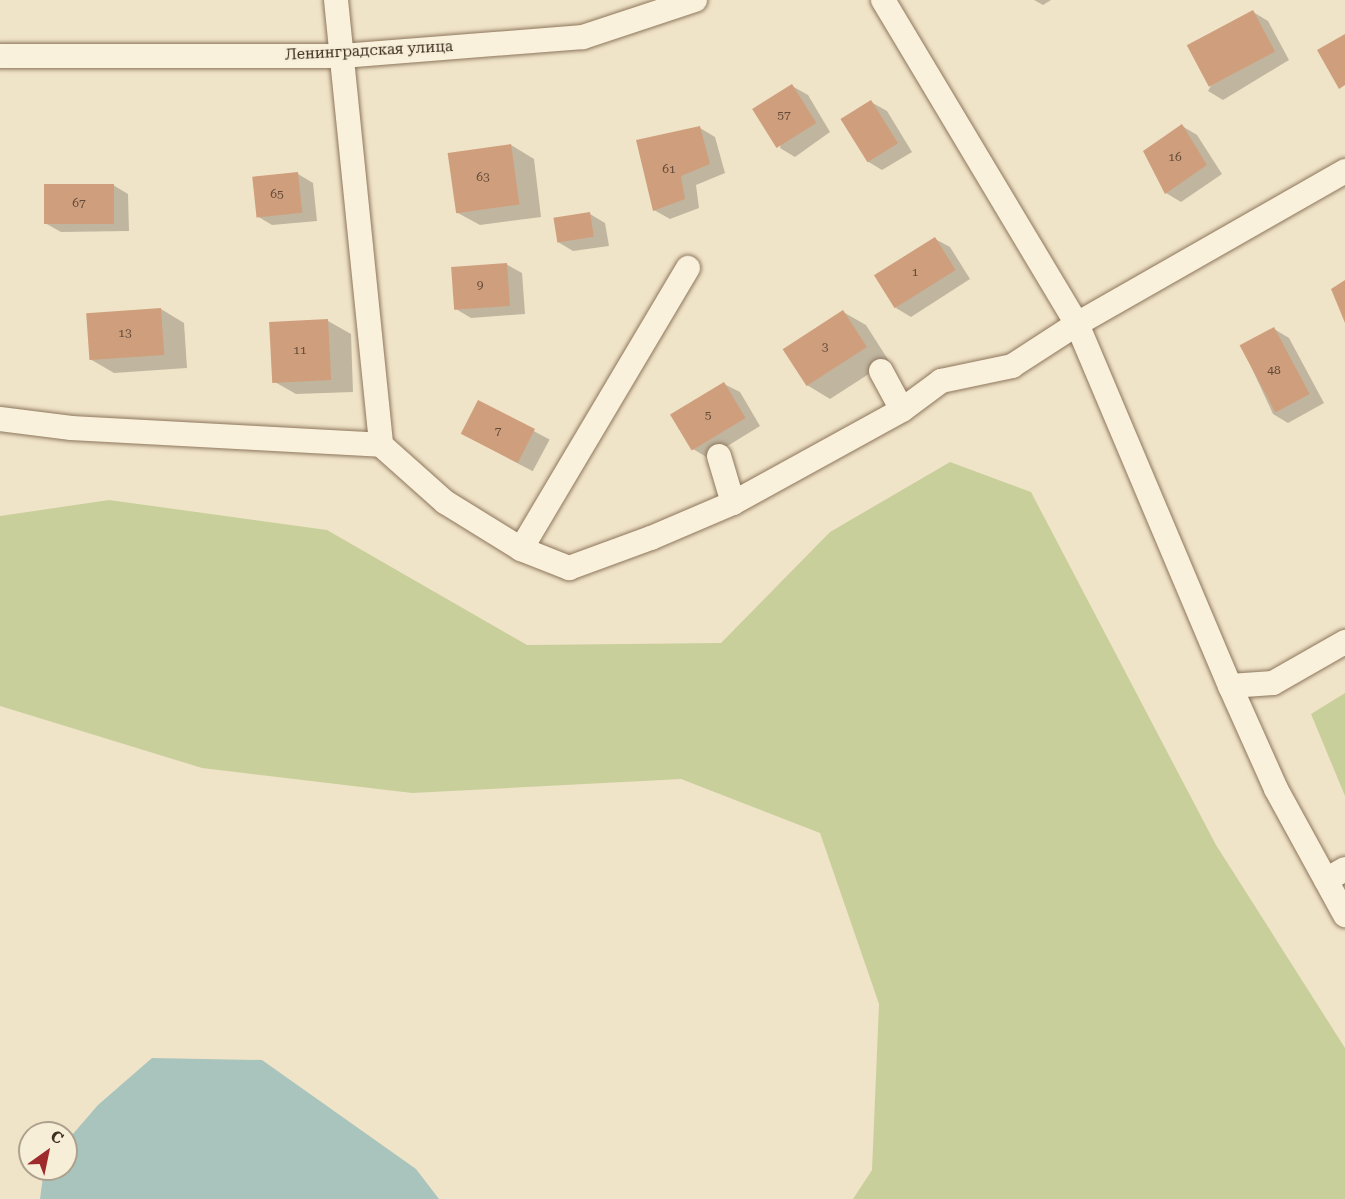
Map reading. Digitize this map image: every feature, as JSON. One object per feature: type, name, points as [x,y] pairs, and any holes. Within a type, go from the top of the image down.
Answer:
[{"type":"street","points":[[336,0],[381,445]]},
{"type":"street","name":"Ленинградская улица","points":[[0,56],[342,56],[584,37],[695,0]]},
{"type":"street","points":[[883,0],[1077,324],[1276,789],[1336,875],[1345,915]]},
{"type":"street","points":[[0,419],[71,428],[381,445],[446,502],[521,549],[569,568],[651,538],[733,503],[902,410],[940,381],[1012,366],[1077,324],[1345,171]]},
{"type":"street","points":[[521,549],[688,268]]},
{"type":"street","points":[[881,371],[902,410]]},
{"type":"street","points":[[719,456],[733,503]]},
{"type":"street","points":[[1230,686],[1273,683],[1345,642]]},
{"type":"green space","points":[[950,462],[1031,492],[1216,845],[1345,1048],[1345,1199],[853,1199],[872,1170],[879,1004],[820,833],[681,779],[412,793],[202,768],[0,706],[0,516],[109,500],[327,530],[527,645],[721,643],[830,532]]},
{"type":"green space","points":[[1345,693],[1345,796],[1311,714]]},
{"type":"water","points":[[152,1058],[262,1060],[416,1169],[439,1199],[40,1199],[42,1181],[78,1181],[78,1128],[98,1105]]},
{"type":"building","points":[[1253,10],[1275,51],[1209,87],[1187,45]]},
{"type":"building","points":[[1345,34],[1345,85],[1339,89],[1317,50]]},
{"type":"building","points":[[792,84],[816,123],[777,148],[752,109]]},
{"type":"building","points":[[871,100],[898,143],[867,162],[840,119]]},
{"type":"building","points":[[1182,124],[1207,165],[1165,194],[1143,151]]},
{"type":"building","points":[[700,126],[710,164],[681,176],[685,199],[653,211],[636,140]]},
{"type":"building","points":[[511,144],[519,204],[456,213],[448,153]]},
{"type":"building","points":[[298,172],[302,213],[257,218],[252,177]]},
{"type":"building","points":[[44,184],[114,184],[114,224],[44,224]]},
{"type":"building","points":[[590,212],[594,237],[557,242],[553,218]]},
{"type":"building","points":[[935,237],[956,270],[895,308],[874,275]]},
{"type":"building","points":[[507,263],[510,306],[454,310],[451,267]]},
{"type":"building","points":[[1345,280],[1345,323],[1331,289]]},
{"type":"building","points":[[161,308],[164,355],[89,360],[86,313]]},
{"type":"building","points":[[843,310],[867,347],[807,386],[783,349]]},
{"type":"building","points":[[328,319],[331,380],[272,383],[269,322]]},
{"type":"building","points":[[1274,327],[1310,394],[1275,412],[1240,345]]},
{"type":"building","points":[[724,382],[746,418],[692,450],[670,414]]},
{"type":"building","points":[[478,400],[535,429],[518,463],[461,434]]}]
